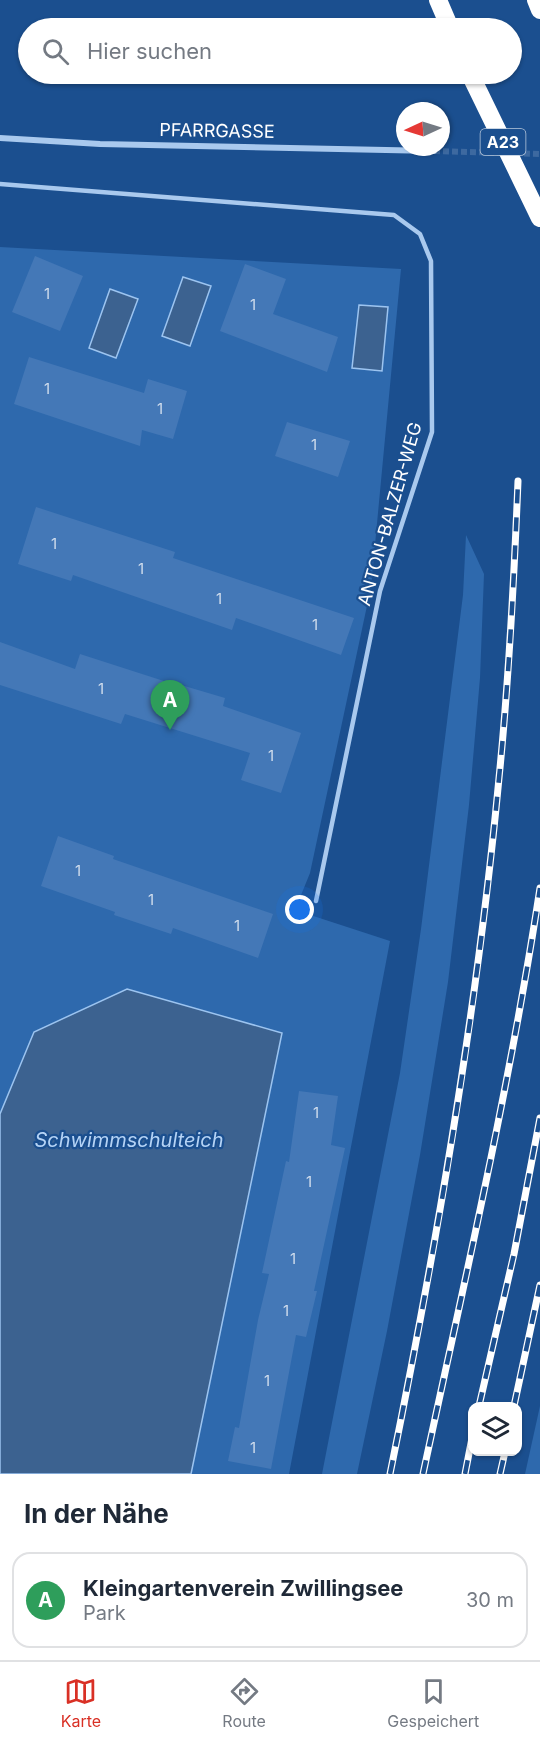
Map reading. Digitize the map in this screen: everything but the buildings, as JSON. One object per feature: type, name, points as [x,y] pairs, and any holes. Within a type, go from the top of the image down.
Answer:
[{"type":"highway","points":[[438,0],[446,18]]},
{"type":"highway","points":[[536,0],[540,10]]},
{"type":"highway","name":"A23","points":[[475,84],[540,218]]},
{"type":"street","name":"PFARRGASSE","points":[[0,138],[99,144],[396,150]]},
{"type":"lane","name":"ANTON-BALZER-WEG","points":[[0,184],[394,214],[420,234],[431,261],[432,432],[380,591],[316,901]]},
{"type":"shaded area","points":[[0,247],[401,269],[371,587],[310,873],[295,910],[390,941],[289,1474],[0,1474]]},
{"type":"shaded area","points":[[466,535],[484,574],[480,678],[469,805],[448,982],[420,1155],[357,1474],[322,1474],[400,1073],[421,929],[463,595]]},
{"type":"shaded area","points":[[540,1406],[540,1474],[525,1474]]},
{"type":"water","points":[[183,277],[211,286],[190,346],[162,336]]},
{"type":"water","points":[[110,289],[138,299],[116,358],[89,348]]},
{"type":"water","points":[[359,305],[388,307],[382,371],[352,368]]},
{"type":"water","name":"Schwimmschulteich","points":[[127,989],[282,1033],[191,1474],[0,1474],[0,1114],[34,1032]]},
{"type":"tunnel","points":[[450,151],[540,154]]},
{"type":"railway","points":[[390,1474],[424,1301],[454,1128],[479,953],[506,704],[518,481]]},
{"type":"railway","points":[[423,1474],[501,1109],[540,888]]},
{"type":"railway","points":[[480,1402],[514,1254],[540,1118]]},
{"type":"railway","points":[[515,1402],[540,1285]]},
{"type":"railway","points":[[465,1474],[468,1456]]},
{"type":"railway","points":[[500,1474],[504,1456]]},
{"type":"place","name":"Kleingartenverein Zwillingsee","points":[[170,730]]}]
